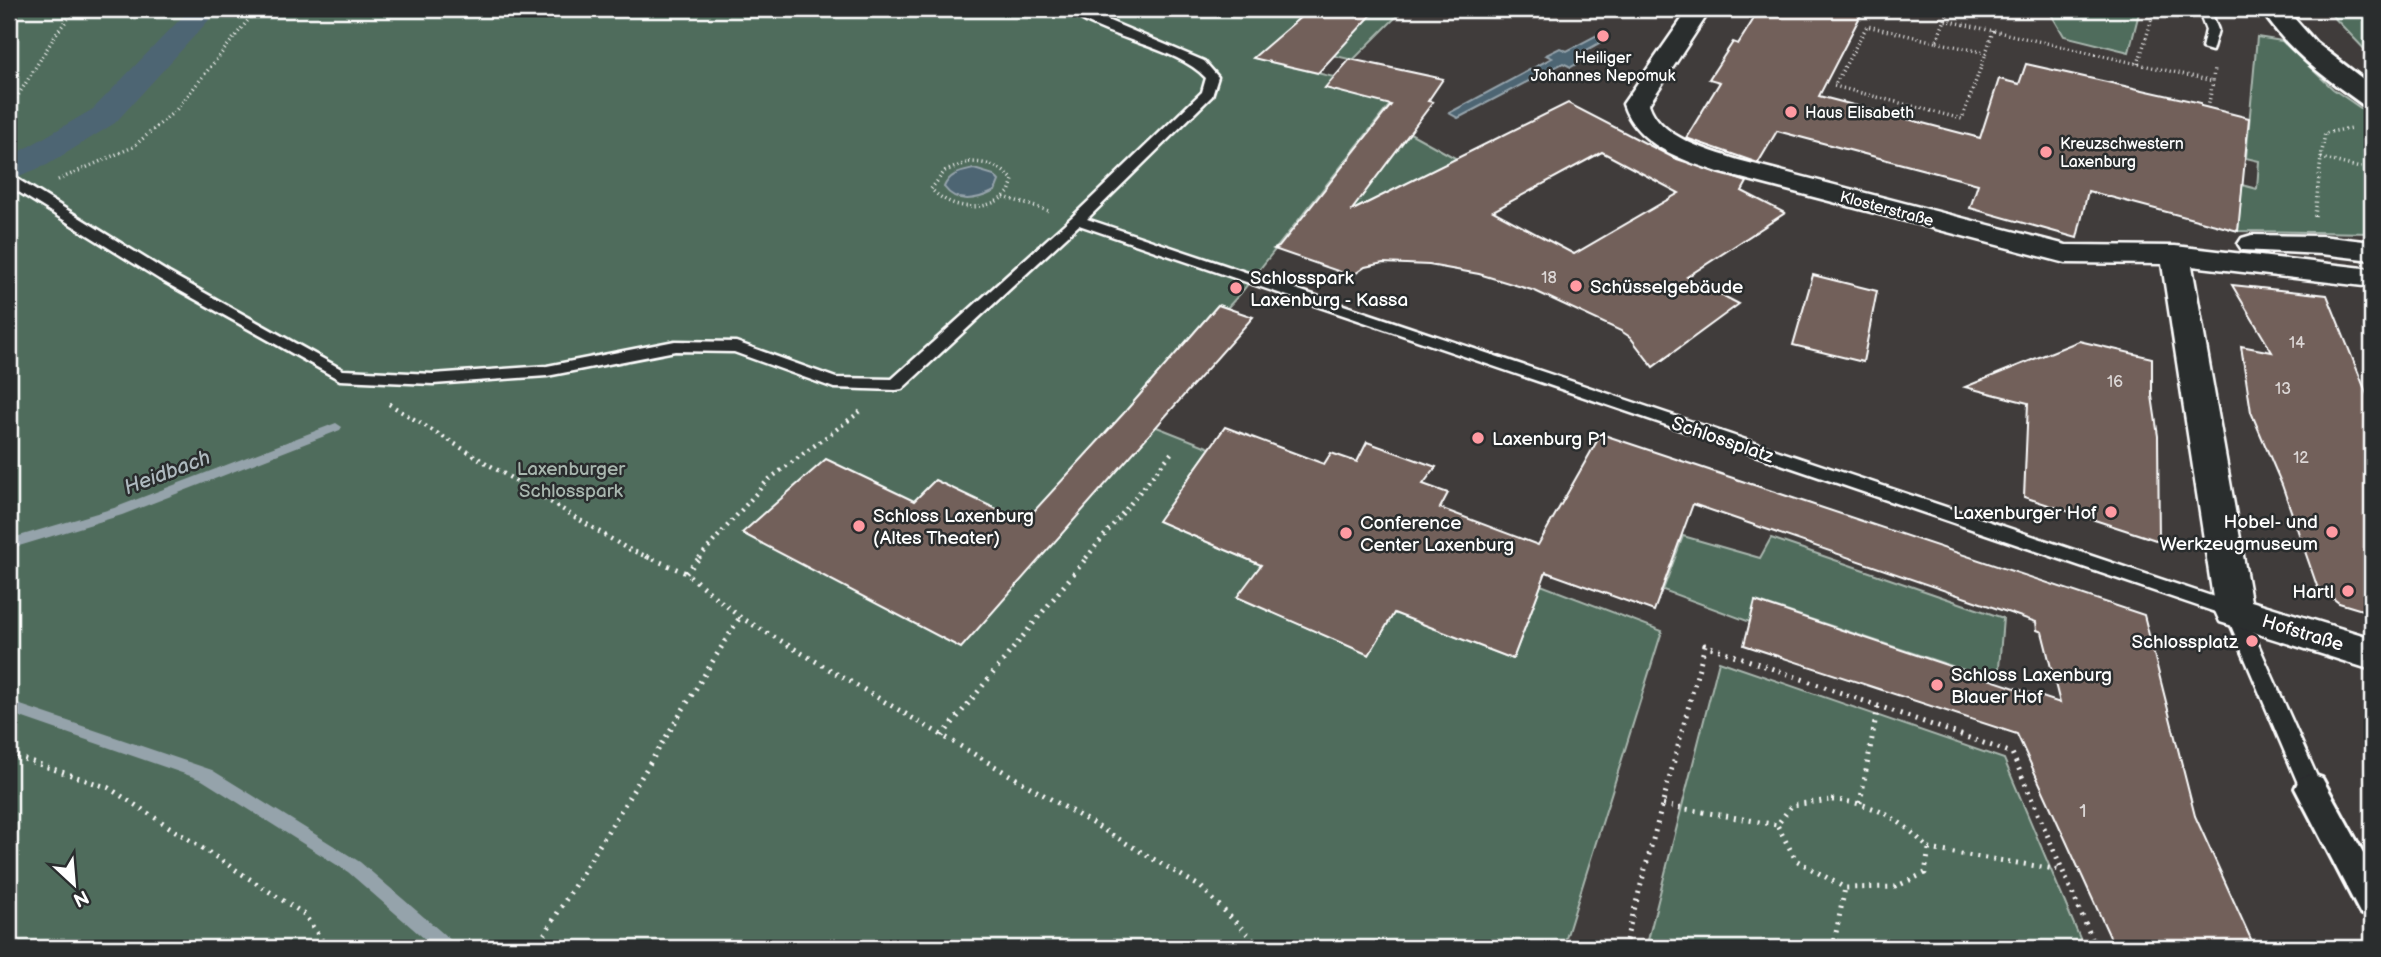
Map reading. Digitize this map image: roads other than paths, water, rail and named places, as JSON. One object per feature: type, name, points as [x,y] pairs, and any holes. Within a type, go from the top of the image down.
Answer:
[{"type":"main road","points":[[2273,9],[2284,26],[2320,62],[2372,98]]},
{"type":"street","name":"Klosterstraße","points":[[1700,9],[1636,104],[1637,115],[1647,127],[1692,153],[1728,166],[2066,254],[2175,255]]},
{"type":"street","points":[[2175,255],[2256,244],[2311,245],[2372,251]]},
{"type":"street","points":[[2175,255],[2372,278]]},
{"type":"street","points":[[2175,255],[2234,611]]},
{"type":"street","name":"Hofstraße","points":[[2234,611],[2372,654]]},
{"type":"street","points":[[2311,788],[2372,902]]},
{"type":"lane","points":[[10,181],[164,276],[340,375],[433,379],[547,371],[675,346],[736,347],[834,383],[896,385],[1077,220],[1208,93],[1212,77],[1200,64],[1141,41],[1072,9]]},
{"type":"lane","points":[[2204,9],[2212,30],[2208,48]]},
{"type":"lane","name":"Schlossplatz","points":[[1077,220],[2234,611]]},
{"type":"lane","points":[[2234,611],[2311,788]]},
{"type":"water","points":[[1599,34],[1608,38],[1578,55],[1585,59],[1571,67],[1563,63],[1458,118],[1449,113],[1552,58],[1546,55],[1560,48],[1567,51]]},
{"type":"water","points":[[974,169],[994,175],[999,181],[995,191],[981,197],[961,199],[944,187],[953,176]]},
{"type":"waterway","points":[[9,170],[36,158],[104,116],[205,9]]},
{"type":"waterway","name":"Heidbach","points":[[9,544],[118,512],[336,427]]},
{"type":"waterway","points":[[9,707],[207,775],[354,867],[447,948]]},
{"type":"place","name":"Heiliger Johannes Nepomuk","points":[[1603,36]]},
{"type":"place","name":"Haus Elisabeth","points":[[1791,112]]},
{"type":"place","name":"Kreuzschwestern Laxenburg","points":[[2046,152]]},
{"type":"place","name":"Schüsselgebäude","points":[[1576,286]]},
{"type":"place","name":"Schlosspark Laxenburg - Kassa","points":[[1236,288]]},
{"type":"place","name":"Laxenburg P1","points":[[1478,438]]},
{"type":"place","name":"Laxenburger Hof","points":[[2111,512]]},
{"type":"place","name":"Schloss Laxenburg (Altes Theater)","points":[[859,526]]},
{"type":"place","name":"Hobel- und Werkzeugmuseum","points":[[2332,532]]},
{"type":"place","name":"Conference Center Laxenburg","points":[[1346,533]]},
{"type":"place","name":"Hartl","points":[[2348,591]]},
{"type":"place","name":"Schlossplatz","points":[[2252,641]]},
{"type":"place","name":"Schloss Laxenburg Blauer Hof","points":[[1937,685]]},
{"type":"park label","name":"Laxenburger Schlosspark","points":[[571,479]]}]
